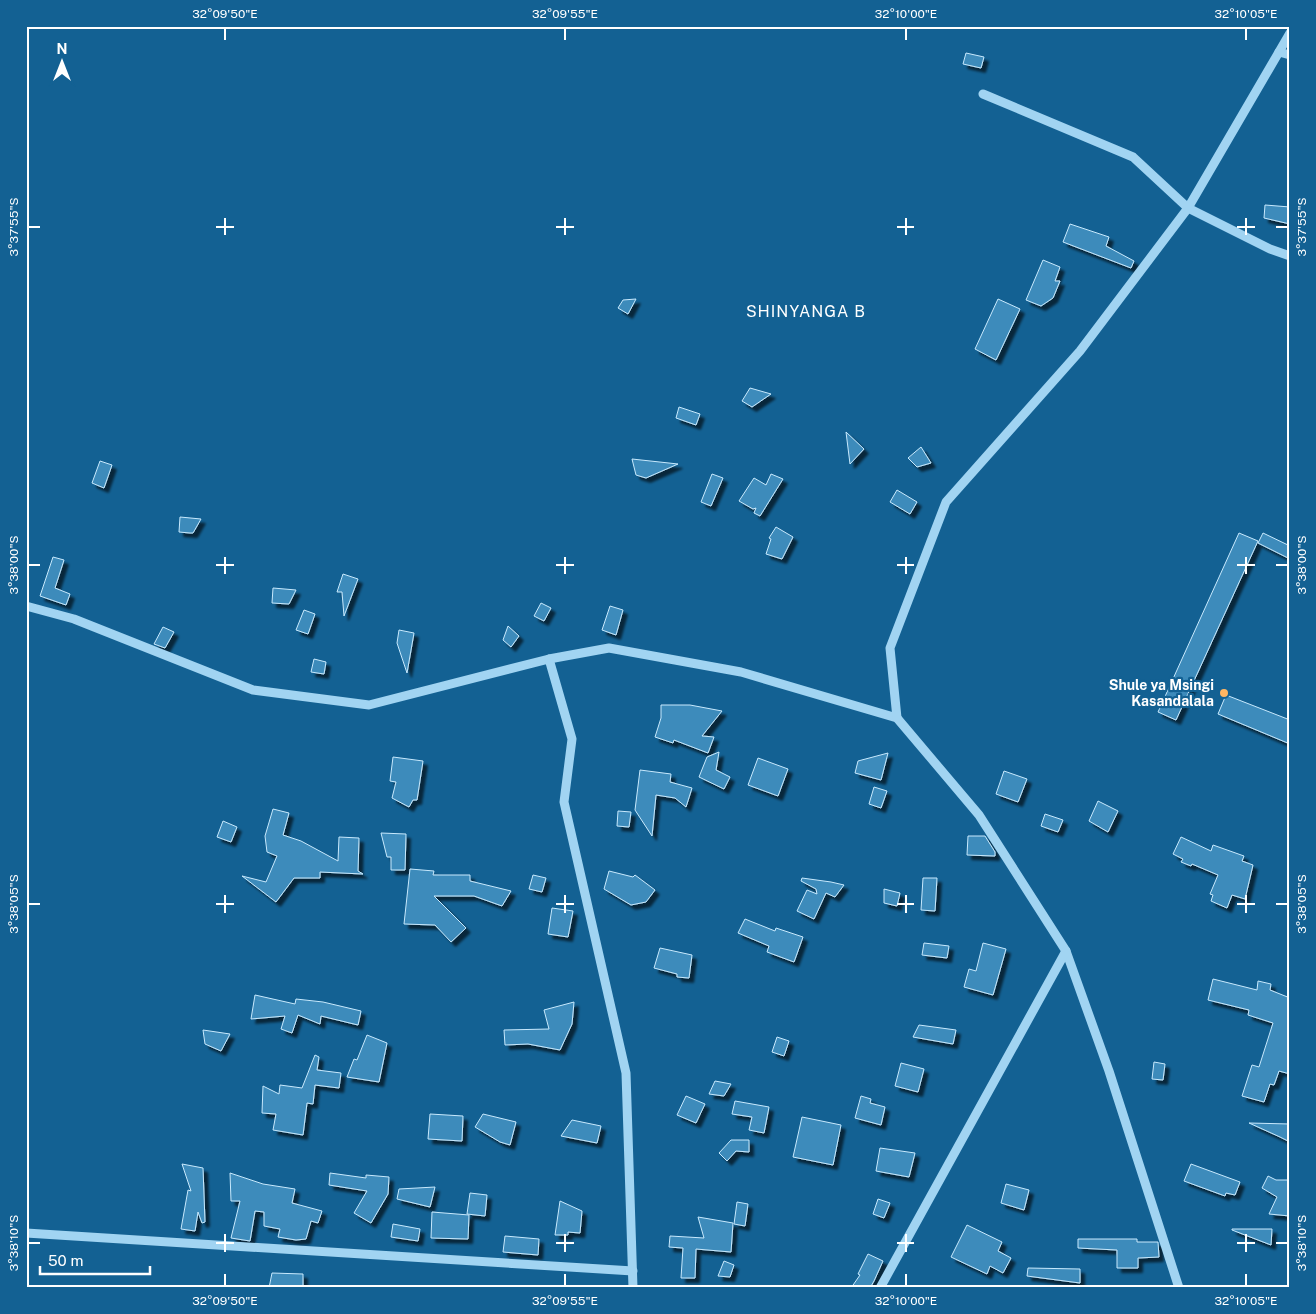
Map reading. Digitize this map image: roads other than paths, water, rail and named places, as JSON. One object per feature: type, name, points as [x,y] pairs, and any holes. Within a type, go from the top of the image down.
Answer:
[{"type":"street","points":[[897,718],[890,648],[946,502],[1080,351],[1188,208],[1290,33]]},
{"type":"street","points":[[1279,52],[1290,55]]},
{"type":"street","points":[[983,94],[1133,157],[1188,208],[1270,249],[1290,256]]},
{"type":"street","points":[[26,606],[74,620],[252,690],[369,705],[549,659],[609,648],[741,672],[897,718],[979,815],[1066,952],[1109,1071],[1179,1288]]},
{"type":"street","points":[[549,659],[572,739],[564,802],[626,1073],[633,1288]]},
{"type":"street","points":[[880,1288],[1066,952]]},
{"type":"street","points":[[26,1233],[633,1271]]},
{"type":"place","name":"Shule ya Msingi Kasandalala","points":[[1224,693]]},
{"type":"district","name":"SHINYANGA B","points":[[806,311]]}]
